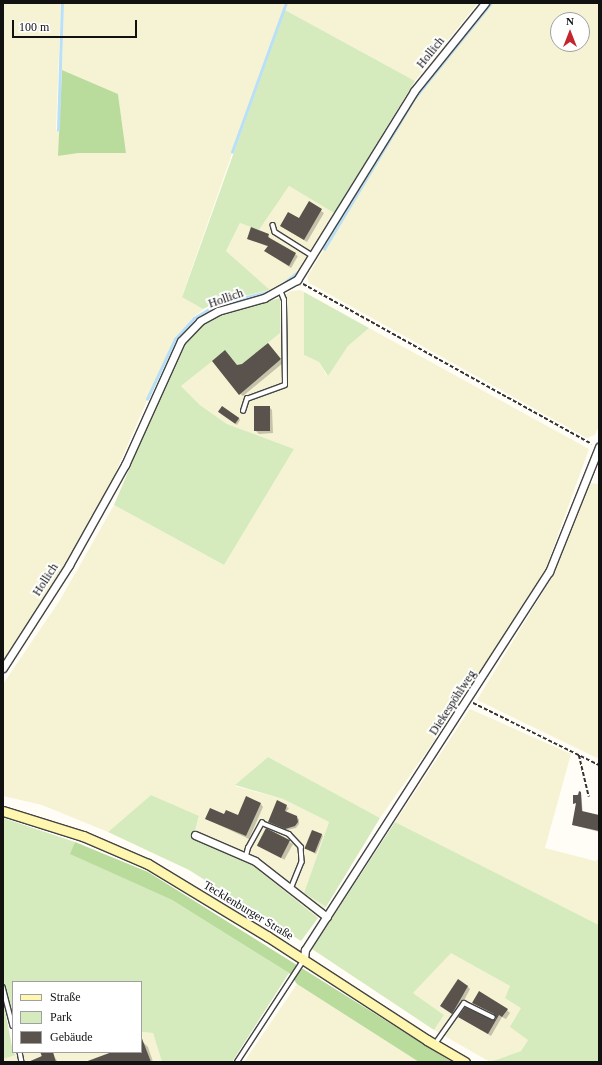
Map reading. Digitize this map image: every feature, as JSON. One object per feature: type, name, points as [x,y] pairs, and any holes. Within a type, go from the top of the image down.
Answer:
[{"type":"main road","name":"Tecklenburger Straße","points":[[3,811],[83,836],[148,864],[304,959],[434,1045],[465,1062]]},
{"type":"street","name":"Hollich","points":[[3,668],[69,566],[121,472],[181,341],[200,321],[218,311],[264,298],[297,280],[314,256],[414,91],[485,3]]},
{"type":"street","name":"Diekespöhlweg","points":[[304,959],[305,950],[468,700],[549,572],[599,447]]},
{"type":"street","points":[[196,836],[246,856],[292,887],[327,917]]},
{"type":"lane","points":[[273,225],[275,232],[314,256]]},
{"type":"lane","points":[[243,411],[247,399],[285,385],[284,300],[280,290]]},
{"type":"lane","points":[[246,856],[248,848],[262,823],[289,834],[301,847],[302,862],[292,887]]},
{"type":"lane","points":[[237,1062],[304,959]]},
{"type":"lane","points":[[3,987],[12,1022]]},
{"type":"lane","points":[[434,1045],[464,1003],[493,1017]]},
{"type":"path","points":[[297,280],[599,447]]},
{"type":"path","points":[[468,700],[599,765]]},
{"type":"path","points":[[578,755],[589,797]]},
{"type":"shaded area","points":[[3,3],[61,3],[56,130],[59,130],[59,156],[78,152],[126,153],[118,94],[62,70],[64,3],[285,3],[182,296],[204,309],[192,318],[174,339],[104,499],[74,555],[3,660]]},
{"type":"shaded area","points":[[288,3],[478,3],[415,81],[285,10]]},
{"type":"shaded area","points":[[493,3],[599,3],[599,425],[595,435],[587,438],[309,283],[307,277],[414,102]]},
{"type":"shaded area","points":[[289,186],[334,213],[299,269],[288,279],[270,290],[226,251],[240,223],[259,230]]},
{"type":"shaded area","points":[[301,290],[304,292],[304,355],[319,362],[327,376],[348,346],[369,328],[589,449],[546,568],[467,694],[380,818],[268,757],[235,786],[283,799],[329,822],[304,893],[326,907],[318,918],[247,861],[193,838],[199,817],[151,795],[108,832],[42,805],[3,796],[3,684],[60,600],[114,505],[224,565],[294,449],[227,424],[200,405],[181,386],[225,350],[268,343],[280,333],[280,298],[290,291]]},
{"type":"shaded area","points":[[590,483],[599,484],[599,759],[477,700],[554,574]]},
{"type":"shaded area","points":[[470,709],[571,754],[545,848],[595,861],[599,859],[599,925],[395,822]]},
{"type":"shaded area","points":[[450,952],[510,986],[521,1008],[528,1040],[521,1051],[490,1062],[434,1030],[444,1015],[413,993]]},
{"type":"shaded area","points":[[297,984],[419,1062],[244,1062]]},
{"type":"shaded area","points":[[142,1032],[153,1033],[162,1062],[3,1062],[3,1059],[16,1055],[15,1053],[142,1053]]},
{"type":"green space","points":[[285,10],[415,81],[334,213],[289,186],[259,230],[240,223],[226,251],[270,290],[216,303],[203,309],[182,297]]},
{"type":"green space","points":[[62,70],[118,94],[126,153],[78,153],[58,156]]},
{"type":"green space","points":[[304,292],[369,328],[348,346],[328,376],[319,362],[304,355]]},
{"type":"green space","points":[[280,298],[280,333],[239,367],[225,351],[181,386],[200,405],[227,424],[294,449],[224,565],[114,505],[174,363],[190,335],[210,319]]},
{"type":"green space","points":[[268,757],[380,818],[326,907],[304,893],[329,822],[283,799],[235,785]]},
{"type":"green space","points":[[151,795],[199,816],[193,838],[247,861],[318,918],[301,941],[189,870],[108,832]]},
{"type":"green space","points":[[3,818],[75,842],[71,854],[172,900],[289,973],[232,1062],[162,1062],[153,1033],[142,1032],[142,981],[12,981],[12,1018],[3,978]]},
{"type":"green space","points":[[395,822],[599,925],[599,1062],[490,1062],[521,1051],[528,1040],[510,1027],[521,1008],[505,998],[510,986],[451,953],[413,993],[444,1015],[434,1030],[312,949]]},
{"type":"green space","points":[[75,842],[148,872],[452,1062],[419,1062],[297,984],[289,973],[172,900],[70,854]]},
{"type":"green space","points":[[3,999],[12,1053],[16,1055],[3,1059]]},
{"type":"building","points":[[309,201],[322,209],[304,240],[280,226],[288,212],[299,218]]},
{"type":"building","points":[[251,227],[269,234],[268,237],[296,253],[289,266],[264,251],[268,246],[247,239]]},
{"type":"building","points":[[268,343],[281,359],[239,395],[212,361],[225,350],[237,365],[242,364]]},
{"type":"building","points":[[222,406],[239,418],[235,424],[218,412]]},
{"type":"building","points":[[254,406],[270,406],[270,431],[254,431]]},
{"type":"building","points":[[579,791],[581,792],[582,811],[599,815],[599,831],[572,825],[576,803],[573,804],[573,795],[578,795]]},
{"type":"building","points":[[246,796],[261,803],[246,836],[205,819],[210,808],[224,814],[226,810],[238,815]]},
{"type":"building","points":[[277,800],[287,805],[285,811],[297,816],[298,822],[295,826],[285,829],[268,822]]},
{"type":"building","points":[[266,828],[290,840],[281,858],[257,846]]},
{"type":"building","points":[[312,830],[322,834],[315,853],[305,849]]},
{"type":"building","points":[[458,979],[468,986],[452,1014],[440,1006]]},
{"type":"building","points":[[479,991],[508,1009],[502,1017],[499,1015],[488,1034],[458,1017],[465,1007],[492,1020],[496,1019],[494,1014],[472,1003]]},
{"type":"building","points":[[142,1039],[151,1062],[85,1062],[109,1053],[142,1053]]},
{"type":"building","points":[[40,1053],[53,1053],[56,1062],[28,1062],[42,1056]]},
{"type":"waterway","points":[[58,130],[62,3]]},
{"type":"waterway","points":[[232,152],[286,3]]},
{"type":"waterway","points":[[324,249],[413,100],[491,3]]},
{"type":"waterway","points":[[284,283],[300,270]]},
{"type":"waterway","points":[[147,399],[175,339],[194,318],[217,304],[267,292]]}]
